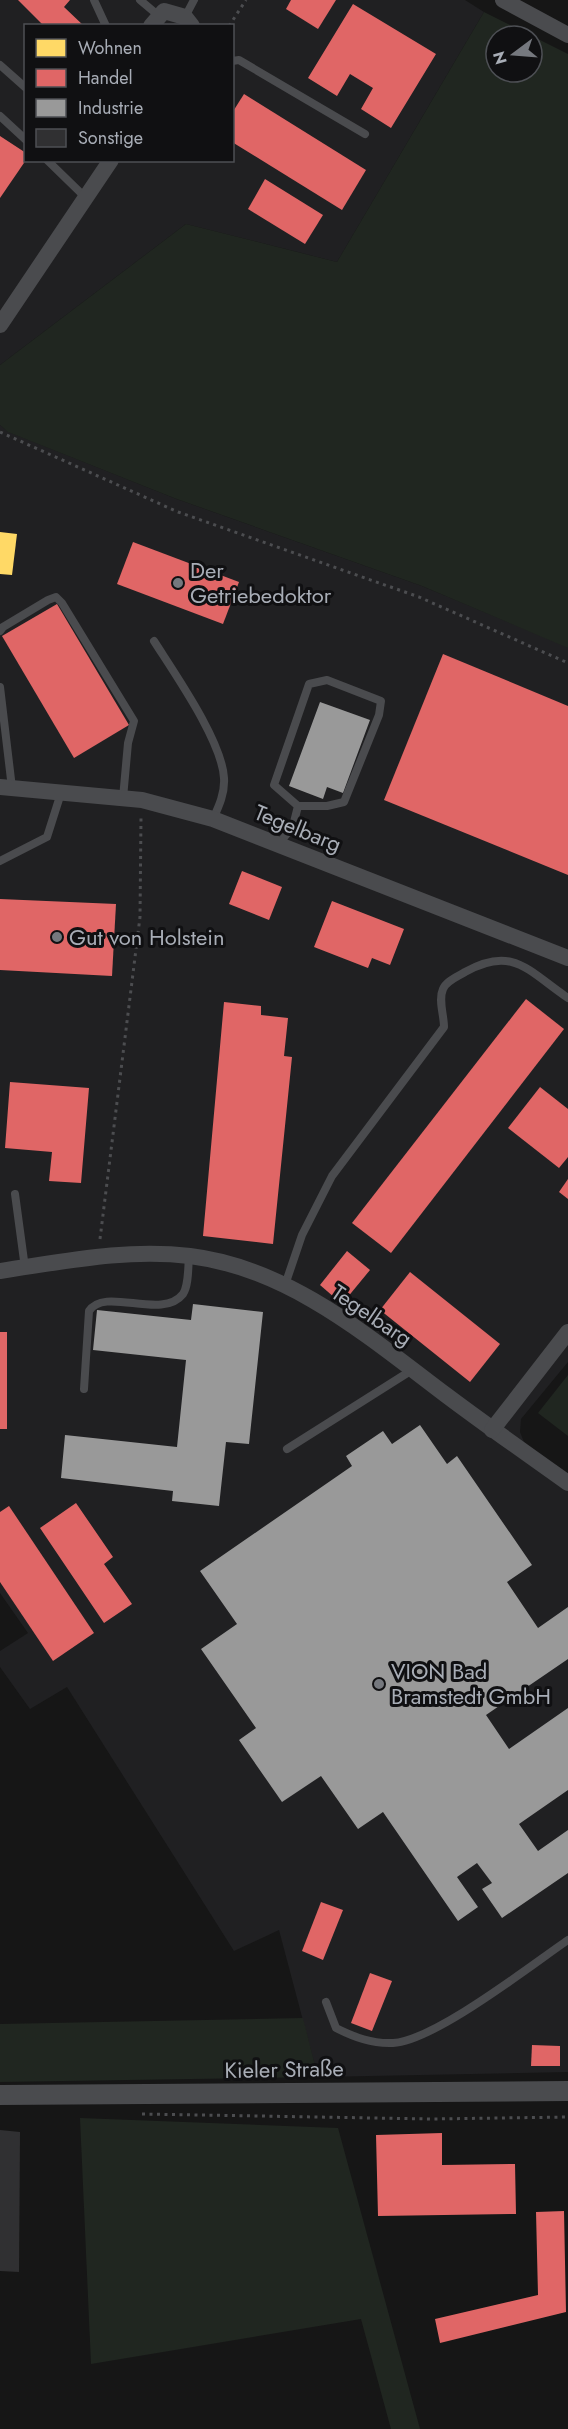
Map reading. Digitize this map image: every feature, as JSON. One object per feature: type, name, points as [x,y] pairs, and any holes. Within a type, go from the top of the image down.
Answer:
[{"type":"street","points":[[503,0],[568,35]]},
{"type":"street","points":[[155,21],[164,11],[188,21]]},
{"type":"street","points":[[0,325],[108,162]]},
{"type":"street","name":"Tegelbarg","points":[[6,788],[142,800],[213,819],[568,958]]},
{"type":"street","name":"Tegelbarg","points":[[0,1271],[90,1257],[189,1256],[233,1264],[285,1285],[361,1332],[492,1430],[568,1483]]},
{"type":"street","points":[[492,1430],[568,1332]]},
{"type":"street","name":"Kieler Straße","points":[[0,2095],[568,2091]]},
{"type":"lane","points":[[94,0],[105,24]]},
{"type":"lane","points":[[140,0],[155,21]]},
{"type":"lane","points":[[188,21],[194,0]]},
{"type":"lane","points":[[234,61],[239,60],[365,134]]},
{"type":"lane","points":[[0,65],[24,86]]},
{"type":"lane","points":[[0,116],[24,138]]},
{"type":"lane","points":[[49,162],[86,198]]},
{"type":"lane","points":[[0,631],[48,600],[56,597],[62,603],[134,721],[128,743],[123,798]]},
{"type":"lane","points":[[154,641],[203,719],[222,767],[224,789],[213,819]]},
{"type":"lane","points":[[327,680],[381,701],[379,715],[344,802],[327,806],[298,806],[274,785],[309,684],[327,680]]},
{"type":"lane","points":[[0,687],[6,788]]},
{"type":"lane","points":[[0,861],[47,837],[61,793]]},
{"type":"lane","points":[[278,845],[294,826],[298,806]]},
{"type":"lane","points":[[285,1285],[302,1235],[337,1167],[444,1026],[441,998],[442,990],[447,983],[489,961],[509,960],[568,998]]},
{"type":"lane","points":[[15,1194],[25,1268]]},
{"type":"lane","points":[[84,1389],[89,1311],[92,1307],[104,1302],[159,1305],[175,1300],[185,1289],[189,1256]]},
{"type":"lane","points":[[287,1449],[412,1370]]},
{"type":"lane","points":[[326,2002],[336,2028],[362,2040],[394,2043],[431,2033],[568,1940]]},
{"type":"path","points":[[230,24],[246,0]]},
{"type":"path","points":[[0,432],[178,512],[419,597],[568,663]]},
{"type":"path","points":[[90,1257],[101,1237],[125,1052],[140,917],[142,800]]},
{"type":"path","points":[[140,2113],[432,2119],[568,2117]]},
{"type":"shaded area","points":[[0,0],[465,0],[484,12],[337,262],[186,224],[0,365]]},
{"type":"shaded area","points":[[484,12],[508,24],[484,24],[484,84],[544,84],[544,42],[568,54],[568,648],[422,586],[174,498],[8,432],[0,425],[0,365],[186,224],[337,262]]},
{"type":"shaded area","points":[[0,425],[9,432],[174,498],[422,586],[568,647],[568,1362],[521,1419],[520,1432],[526,1447],[568,1475],[568,2072],[318,2077],[279,1930],[234,1951],[67,1687],[30,1709],[0,1667],[0,1651],[28,1633],[0,1593]]},
{"type":"shaded area","points":[[568,1375],[568,1436],[538,1413]]},
{"type":"shaded area","points":[[303,2018],[318,2077],[0,2082],[0,2024]]},
{"type":"shaded area","points":[[80,2118],[338,2128],[420,2429],[391,2429],[361,2319],[91,2364]]},
{"type":"building: Wohnen","points":[[0,532],[17,534],[12,575],[0,574]]},
{"type":"building: Handel","points":[[18,0],[70,0],[64,7],[82,24],[42,24]]},
{"type":"building: Handel","points":[[291,0],[336,0],[318,29],[286,9]]},
{"type":"building: Handel","points":[[353,4],[436,54],[391,128],[361,109],[373,88],[350,74],[337,96],[308,78]]},
{"type":"building: Handel","points":[[244,94],[366,170],[342,210],[234,143],[234,110]]},
{"type":"building: Handel","points":[[0,136],[24,152],[25,162],[0,198]]},
{"type":"building: Handel","points":[[265,179],[323,215],[305,244],[248,209]]},
{"type":"building: Handel","name":"Der Getriebedoktor","points":[[133,542],[239,582],[223,624],[117,584]]},
{"type":"building: Handel","points":[[57,604],[129,725],[74,758],[2,636]]},
{"type":"building: Handel","points":[[443,654],[568,706],[568,875],[384,800]]},
{"type":"building: Handel","points":[[242,871],[282,887],[269,920],[229,904]]},
{"type":"building: Handel","name":"Gut von Holstein","points":[[0,899],[116,904],[112,976],[0,970]]},
{"type":"building: Handel","points":[[332,901],[404,929],[390,965],[372,958],[368,968],[314,947]]},
{"type":"building: Handel","points":[[526,999],[564,1029],[391,1253],[352,1223]]},
{"type":"building: Handel","points":[[224,1002],[261,1006],[261,1015],[288,1018],[284,1056],[292,1057],[273,1244],[203,1236]]},
{"type":"building: Handel","points":[[10,1082],[89,1088],[81,1183],[49,1181],[52,1152],[5,1148]]},
{"type":"building: Handel","points":[[540,1087],[568,1109],[568,1157],[559,1168],[508,1128]]},
{"type":"building: Handel","points":[[568,1179],[568,1199],[559,1192]]},
{"type":"building: Handel","points":[[347,1251],[370,1270],[342,1304],[320,1285]]},
{"type":"building: Handel","points":[[410,1272],[500,1344],[470,1382],[380,1310]]},
{"type":"building: Handel","points":[[0,1332],[7,1332],[7,1429],[0,1429]]},
{"type":"building: Handel","points":[[76,1503],[113,1557],[104,1564],[132,1604],[104,1623],[40,1528]]},
{"type":"building: Handel","points":[[9,1506],[94,1633],[53,1661],[0,1582],[0,1512]]},
{"type":"building: Handel","points":[[321,1902],[343,1910],[323,1960],[302,1951]]},
{"type":"building: Handel","points":[[370,1973],[392,1981],[372,2031],[351,2023]]},
{"type":"building: Handel","points":[[532,2045],[560,2046],[560,2066],[531,2066]]},
{"type":"building: Handel","points":[[442,2133],[442,2165],[515,2164],[516,2214],[378,2216],[376,2135]]},
{"type":"building: Handel","points":[[564,2211],[566,2312],[440,2343],[435,2319],[538,2295],[536,2212]]},
{"type":"building: Industrie","points":[[320,702],[370,720],[343,793],[327,787],[323,799],[289,786]]},
{"type":"building: Industrie","points":[[193,1304],[263,1312],[249,1444],[226,1442],[219,1506],[172,1501],[173,1491],[61,1478],[65,1435],[177,1447],[186,1360],[93,1350],[97,1310],[191,1320]]},
{"type":"building: Industrie","name":"VION Bad Bramstedt GmbH","points":[[420,1425],[447,1464],[457,1456],[532,1565],[507,1582],[538,1628],[568,1607],[568,1659],[486,1715],[509,1749],[568,1708],[568,1790],[519,1824],[538,1851],[568,1830],[568,1873],[502,1918],[482,1889],[492,1883],[477,1863],[457,1877],[478,1907],[458,1921],[383,1812],[358,1829],[321,1776],[282,1802],[239,1740],[256,1728],[201,1649],[237,1624],[200,1571],[352,1466],[346,1456],[383,1431],[392,1444]]},
{"type":"building: Sonstige","points":[[0,2130],[20,2132],[19,2272],[0,2271]]},
{"type":"place","name":"Der Getriebedoktor","points":[[178,583]]},
{"type":"place","name":"Gut von Holstein","points":[[57,937]]},
{"type":"place","name":"VION Bad Bramstedt GmbH","points":[[379,1684]]}]
